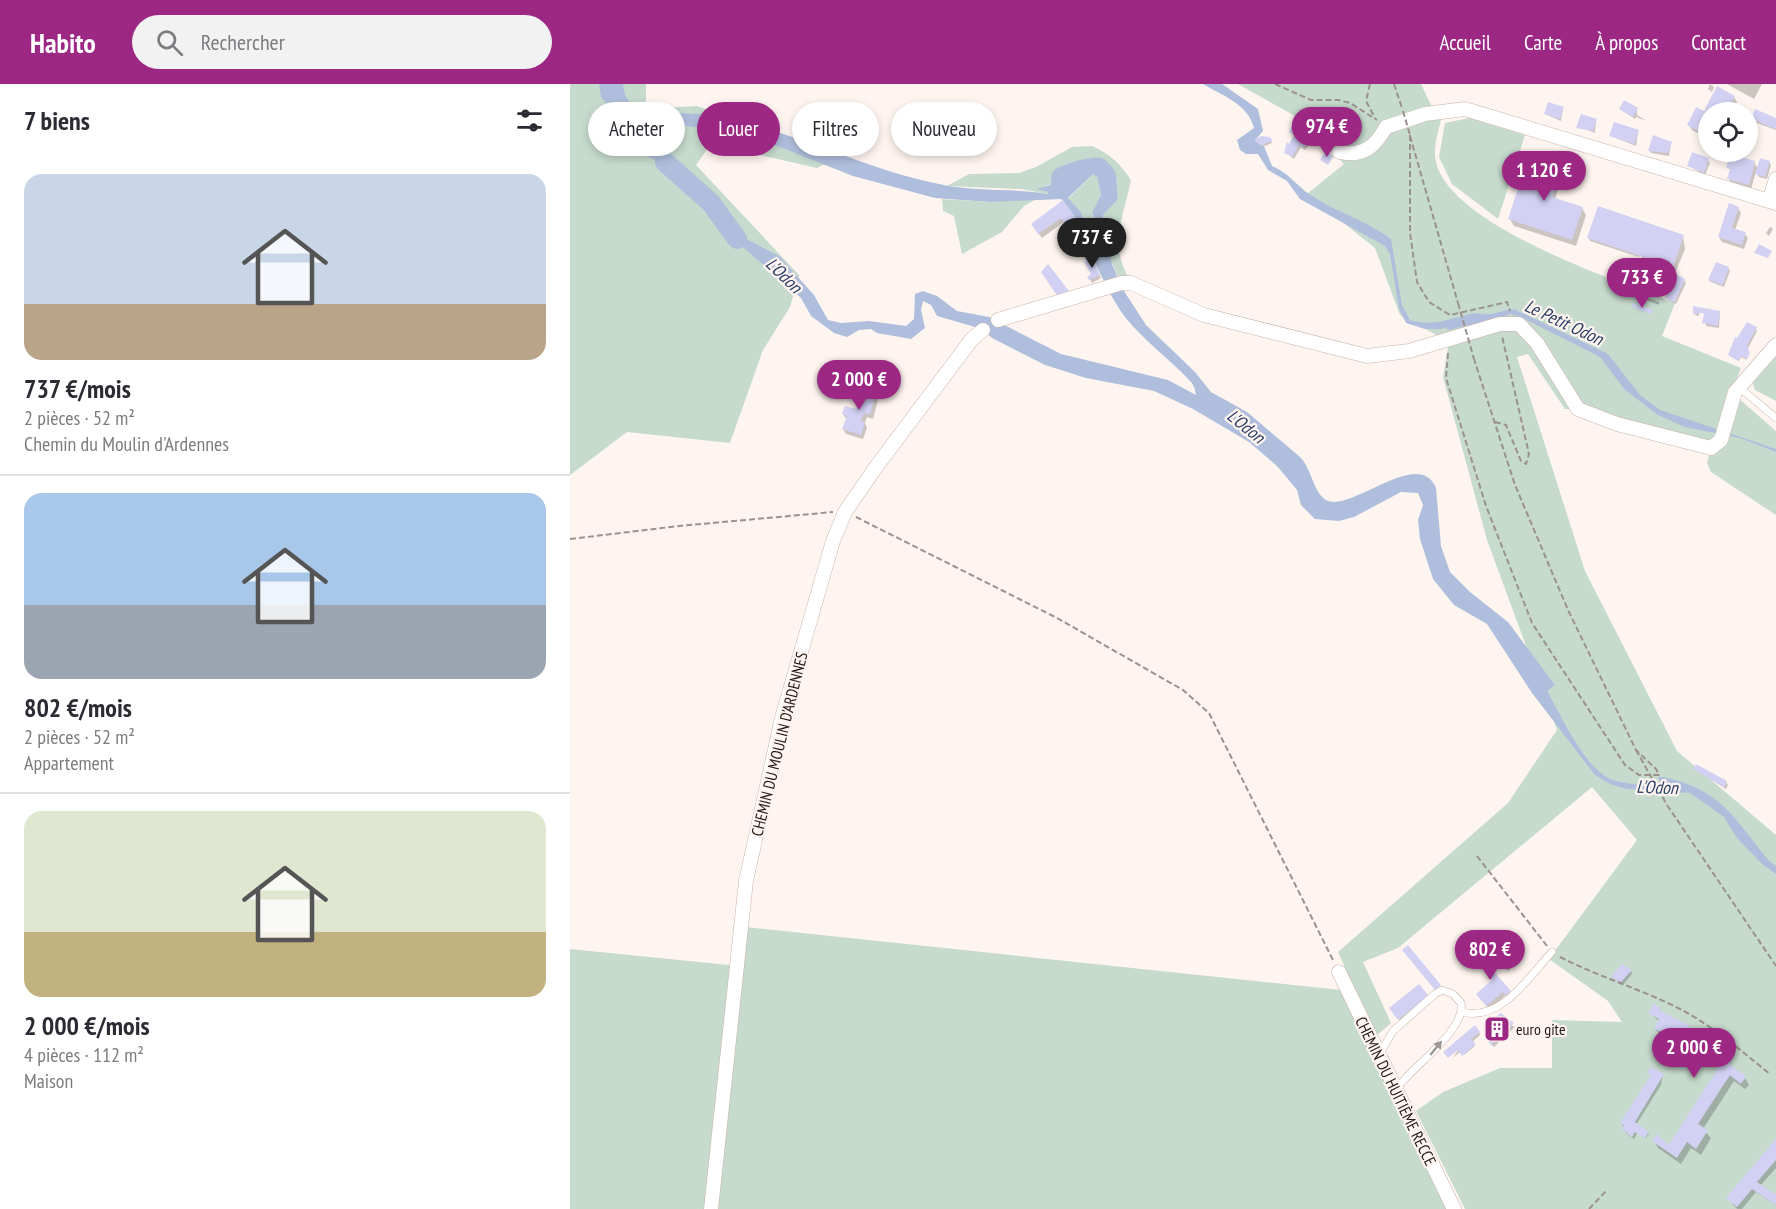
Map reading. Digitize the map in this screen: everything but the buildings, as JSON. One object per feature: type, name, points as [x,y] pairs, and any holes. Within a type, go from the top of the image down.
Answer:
[{"type":"street","points":[[1339,152],[1352,154],[1366,152],[1378,142],[1381,123],[1465,109],[1772,202],[1776,179]]},
{"type":"street","points":[[998,320],[1107,287],[1131,283],[1204,315],[1367,356],[1409,351],[1500,324],[1519,324],[1537,343],[1578,409],[1617,424],[1711,448],[1723,434],[1739,387],[1776,345]]},
{"type":"street","name":"CHEMIN DU MOULIN D'ARDENNES","points":[[711,1209],[746,881],[782,718],[833,541],[845,512],[972,339],[983,330]]},
{"type":"street","name":"CHEMIN DU HUITIÈME RECCE","points":[[1339,972],[1454,1209]]},
{"type":"lane","points":[[1739,387],[1776,418]]},
{"type":"lane","points":[[1462,1012],[1474,1015],[1484,1014],[1505,1002],[1552,952]]},
{"type":"lane","points":[[1379,1054],[1393,1031],[1442,990],[1459,999],[1462,1012],[1452,1030],[1396,1090]]},
{"type":"path","points":[[1275,84],[1311,100],[1350,103],[1381,123]]},
{"type":"path","points":[[1370,84],[1366,101],[1381,123]]},
{"type":"path","points":[[1394,84],[1493,421],[1515,485],[1555,579],[1636,750],[1667,805],[1776,966]]},
{"type":"path","points":[[1410,135],[1410,233],[1421,292],[1434,306],[1455,316],[1507,302],[1509,306]]},
{"type":"path","points":[[1493,421],[1506,425],[1521,461],[1526,464],[1529,454],[1500,324]]},
{"type":"path","points":[[1450,339],[1446,378],[1486,506],[1532,623],[1625,765],[1639,775],[1659,775],[1656,768],[1636,750]]},
{"type":"path","points":[[570,539],[679,526],[845,512],[1057,618],[1183,690],[1209,713],[1339,972]]},
{"type":"path","points":[[1477,856],[1552,952],[1588,971],[1678,1008],[1711,1027],[1770,1074]]},
{"type":"path","points":[[1589,1209],[1607,1190]]},
{"type":"green space","points":[[570,84],[646,84],[646,102],[588,102],[588,156],[685,156],[685,107],[697,106],[697,156],[702,156],[696,165],[799,275],[790,307],[763,350],[730,443],[627,432],[570,475]]},
{"type":"green space","points":[[1238,84],[1421,84],[1438,120],[1441,119],[1435,156],[1444,181],[1467,204],[1536,247],[1615,281],[1675,303],[1662,336],[1741,368],[1730,398],[1738,398],[1776,431],[1776,515],[1711,472],[1707,463],[1711,448],[1578,409],[1565,409],[1528,354],[1517,357],[1585,571],[1677,751],[1776,835],[1776,1209],[1465,1209],[1416,1111],[1443,1092],[1500,1068],[1552,1068],[1552,1020],[1622,1022],[1608,1001],[1549,959],[1637,840],[1592,787],[1398,948],[1363,962],[1391,1023],[1376,1036],[1338,952],[1508,803],[1557,730],[1487,540],[1443,377],[1449,342],[1400,315],[1375,248],[1307,194],[1344,164],[1304,121]]},
{"type":"green space","points":[[1469,118],[1525,135],[1498,219],[1452,184],[1439,157],[1445,123]]},
{"type":"green space","points":[[780,136],[792,140],[792,156],[839,157],[817,168],[764,156],[780,156]]},
{"type":"green space","points":[[1092,146],[1114,160],[1131,180],[1119,240],[1119,252],[1128,277],[1118,277],[1110,258],[1103,214],[1118,199],[1114,173],[1103,159],[1079,161],[1063,166],[1053,175],[1052,183],[1040,189],[1049,192],[1048,194],[1021,189],[947,186],[969,174],[1019,173],[1036,167],[1072,147]]},
{"type":"green space","points":[[1093,174],[1097,177],[1101,195],[1092,215],[1098,231],[1098,244],[1085,218],[1068,199]]},
{"type":"green space","points":[[1038,198],[1024,206],[1002,232],[962,254],[954,216],[943,211],[942,199],[990,202]]},
{"type":"green space","points":[[1776,356],[1776,401],[1755,390],[1752,381]]},
{"type":"green space","points":[[745,927],[1341,990],[1450,1209],[570,1209],[570,949],[739,966]]},
{"type":"water","points":[[599,84],[623,84],[625,95],[630,102],[605,102],[601,97]]},
{"type":"water","points":[[1203,84],[1222,84],[1258,109],[1263,131],[1255,140],[1264,146],[1272,166],[1319,200],[1371,226],[1391,239],[1402,305],[1410,320],[1426,323],[1473,313],[1493,314],[1516,310],[1608,354],[1640,395],[1660,410],[1776,449],[1776,452],[1740,438],[1685,427],[1658,415],[1625,390],[1600,357],[1521,317],[1510,314],[1449,330],[1445,327],[1425,329],[1406,323],[1399,309],[1390,254],[1385,246],[1300,199],[1287,181],[1268,170],[1258,154],[1246,154],[1240,150],[1237,140],[1254,128],[1251,120],[1234,102]]},
{"type":"water","points":[[685,114],[697,114],[697,127],[685,126]]},
{"type":"water","points":[[780,133],[792,137],[792,152],[780,147]]},
{"type":"water","points":[[647,156],[670,156],[715,197],[744,238],[779,256],[814,295],[828,320],[841,323],[869,321],[906,326],[914,319],[915,294],[923,291],[937,296],[957,311],[989,317],[1061,354],[1168,380],[1196,395],[1191,382],[1125,317],[1107,288],[1073,216],[1061,199],[990,202],[935,198],[853,176],[802,156],[847,156],[939,184],[1048,194],[1048,192],[1037,189],[1050,185],[1052,174],[1056,169],[1084,159],[1098,157],[1104,159],[1114,170],[1117,184],[1118,199],[1103,215],[1112,264],[1122,288],[1146,325],[1195,372],[1211,392],[1247,412],[1300,457],[1318,492],[1326,500],[1337,502],[1351,498],[1400,477],[1415,474],[1427,477],[1436,488],[1441,546],[1450,572],[1470,592],[1508,622],[1555,685],[1547,691],[1574,739],[1591,763],[1600,772],[1616,781],[1642,785],[1639,779],[1648,779],[1652,786],[1662,786],[1658,777],[1662,777],[1682,782],[1712,797],[1735,818],[1769,861],[1776,866],[1776,874],[1762,864],[1737,838],[1724,817],[1690,793],[1626,789],[1610,784],[1595,775],[1532,693],[1487,624],[1454,605],[1433,579],[1420,539],[1418,520],[1423,505],[1418,493],[1401,492],[1354,517],[1339,521],[1315,519],[1301,505],[1297,490],[1278,467],[1249,442],[1193,409],[1154,391],[1086,378],[1045,365],[992,338],[982,329],[937,316],[931,305],[923,301],[921,310],[925,328],[911,339],[877,333],[871,329],[859,330],[847,337],[834,333],[811,316],[801,298],[735,240],[713,203],[665,164]],"holes":[[[1093,174],[1097,177],[1101,195],[1092,213],[1098,231],[1098,242],[1080,211],[1068,198]]]},
{"type":"waterway","name":"L'Odon","points":[[665,162],[711,203],[737,239]]},
{"type":"place","name":"euro gite","points":[[1497,1029]]},
{"type":"water label","name":"Le Petit Odon","points":[[1564,322]]}]
